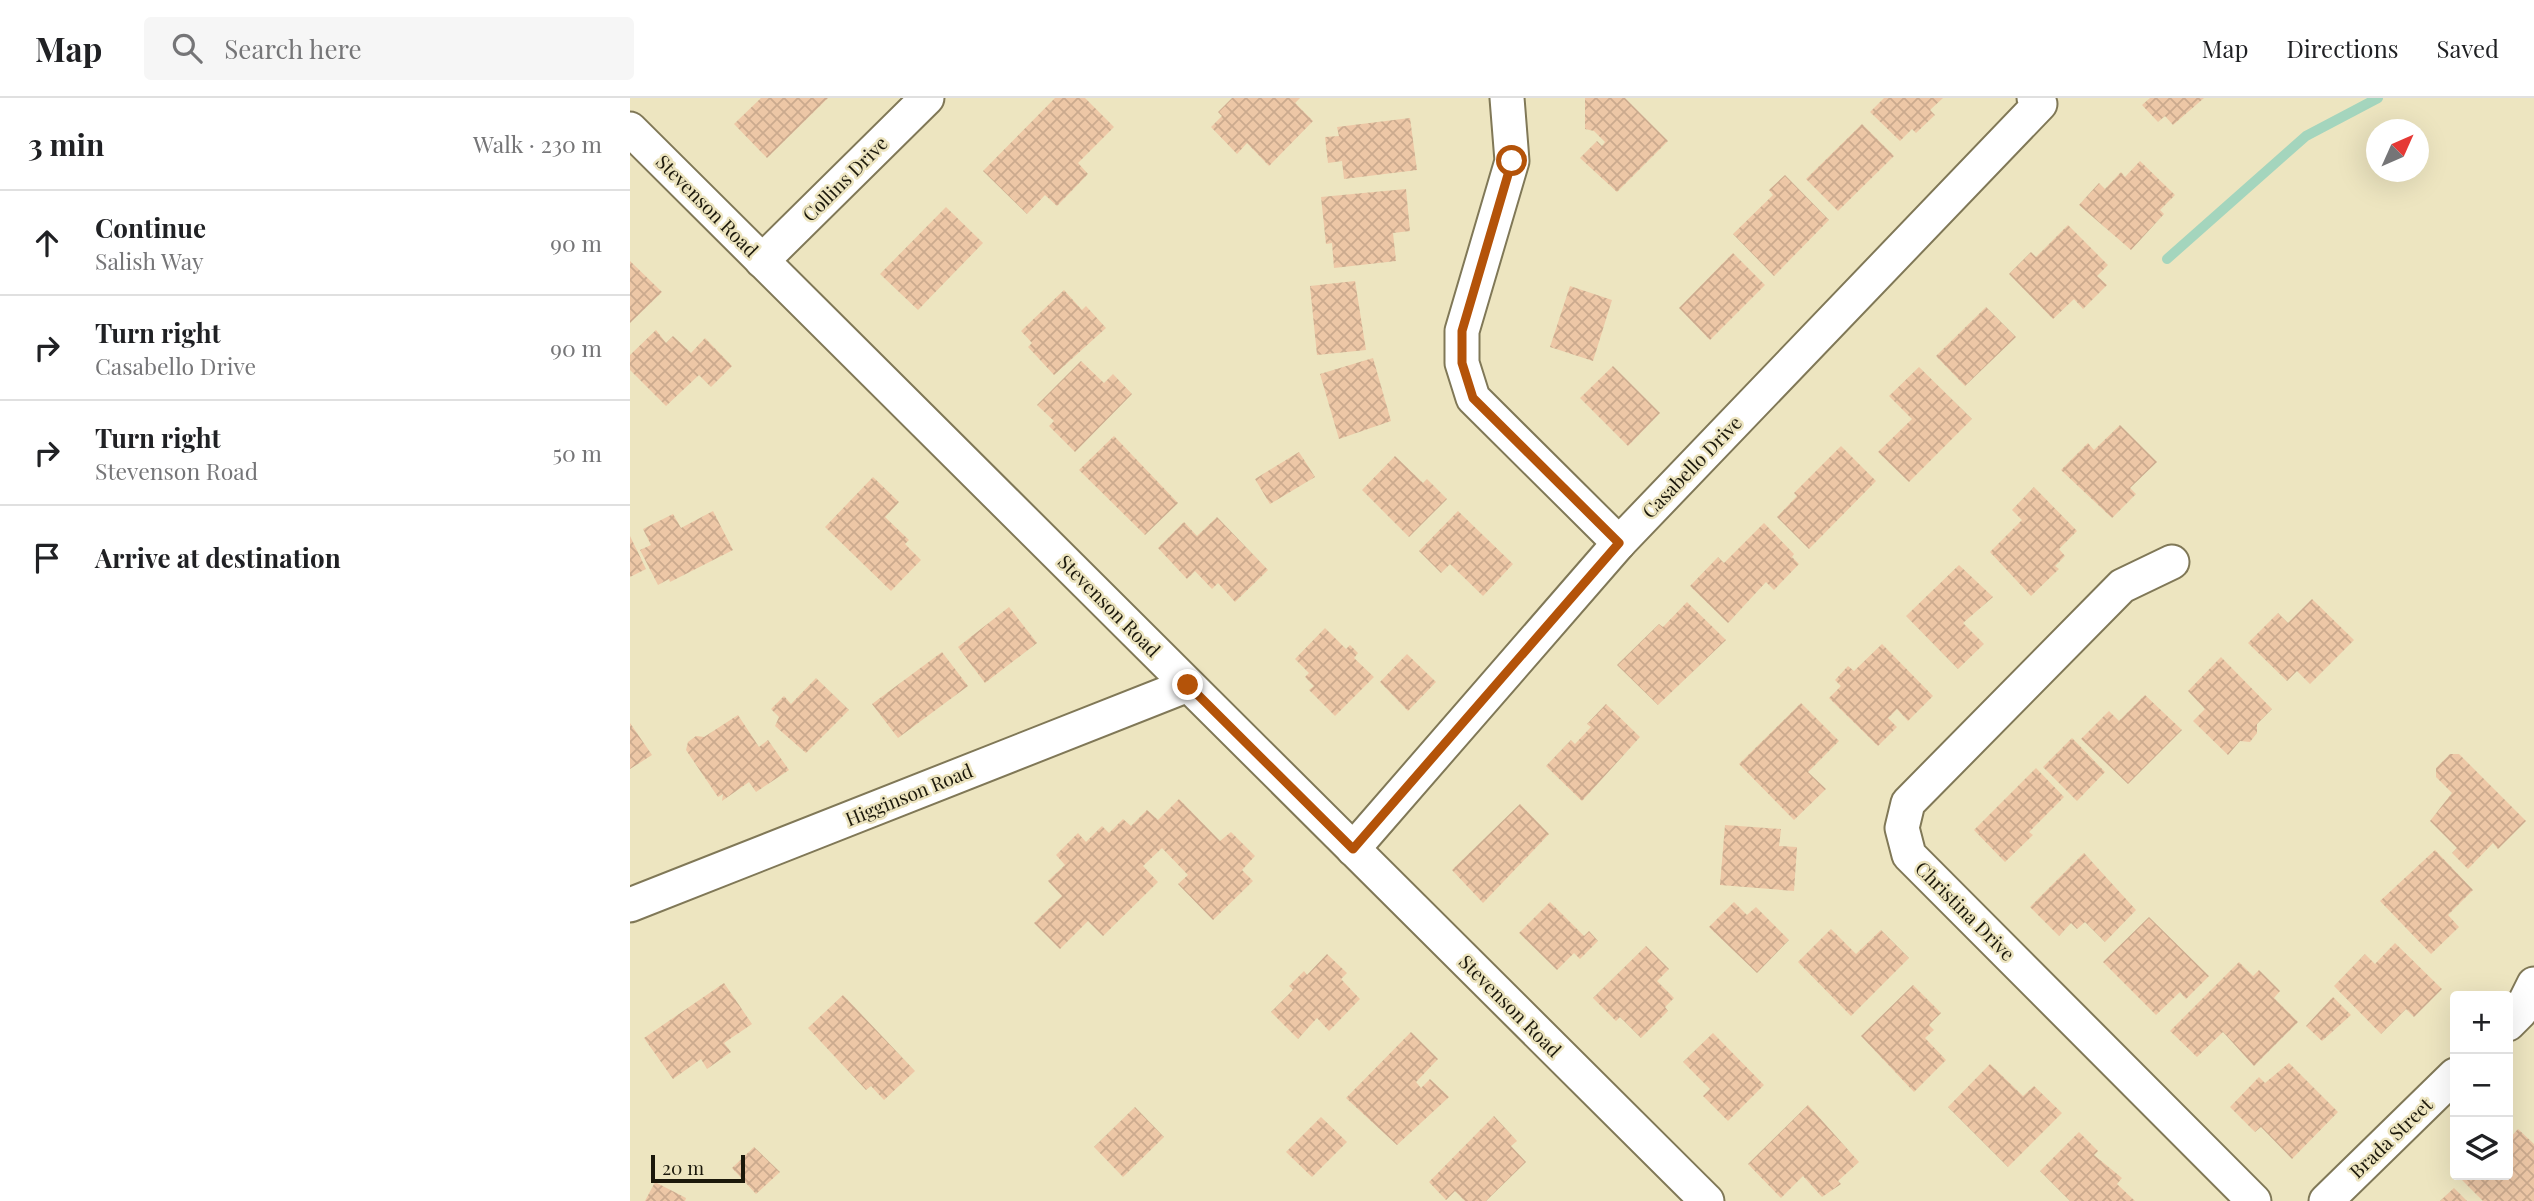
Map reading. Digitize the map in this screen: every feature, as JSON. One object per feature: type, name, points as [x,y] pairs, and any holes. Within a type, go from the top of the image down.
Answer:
[{"type":"street","name":"Collins Drive","points":[[762,261],[927,98]]},
{"type":"street","points":[[1507,98],[1512,161],[1462,331],[1462,363],[1473,398],[1619,543]]},
{"type":"street","name":"Casabello Drive","points":[[1353,849],[1619,543],[2040,104],[2034,98]]},
{"type":"street","name":"Stevenson Road","points":[[630,129],[1707,1201]]},
{"type":"street","name":"Christina Drive","points":[[2172,562],[2122,586],[1908,803],[1902,828],[1909,855],[2254,1201]]},
{"type":"street","name":"Higginson Road","points":[[630,905],[1188,685]]},
{"type":"street","points":[[2513,1019],[2520,1012],[2534,984]]},
{"type":"street","name":"Brada Street","points":[[2326,1201],[2450,1080]]},
{"type":"building","points":[[761,98],[828,98],[767,158],[734,124]]},
{"type":"building","points":[[1055,98],[1085,98],[1114,127],[1078,163],[1088,174],[1057,206],[1045,195],[1027,214],[983,171]]},
{"type":"building","points":[[1232,98],[1300,98],[1295,103],[1313,121],[1269,166],[1247,143],[1237,154],[1211,127],[1222,116],[1218,112]]},
{"type":"building","points":[[1585,98],[1625,98],[1668,141],[1617,192],[1580,158],[1597,141],[1602,146],[1605,142],[1594,131],[1585,129]]},
{"type":"building","points":[[1884,98],[1943,98],[1930,110],[1935,115],[1916,133],[1912,129],[1900,141],[1870,112]]},
{"type":"building","points":[[2150,98],[2204,98],[2173,125],[2165,116],[2158,122],[2142,105]]},
{"type":"building","points":[[1410,118],[1417,170],[1344,179],[1342,161],[1328,163],[1325,137],[1339,136],[1337,127]]},
{"type":"building","points":[[1862,124],[1894,156],[1838,211],[1806,179]]},
{"type":"building","points":[[2140,161],[2175,195],[2160,210],[2164,214],[2131,250],[2079,205],[2099,183],[2105,189],[2121,172],[2125,177]]},
{"type":"building","points":[[1785,175],[1829,220],[1774,276],[1733,234],[1773,195],[1769,190]]},
{"type":"building","points":[[1406,189],[1410,231],[1393,233],[1396,261],[1334,268],[1332,243],[1326,244],[1321,197]]},
{"type":"building","points":[[946,207],[983,243],[918,310],[880,274]]},
{"type":"building","points":[[2068,225],[2108,265],[2097,276],[2107,285],[2083,309],[2074,299],[2053,319],[2009,274],[2031,252],[2036,257]]},
{"type":"building","points":[[1733,253],[1765,285],[1710,340],[1679,308]]},
{"type":"building","points":[[630,261],[662,292],[630,323]]},
{"type":"building","points":[[1355,281],[1366,350],[1317,355],[1310,286]]},
{"type":"building","points":[[1570,286],[1612,300],[1593,361],[1550,347]]},
{"type":"building","points":[[1064,290],[1082,310],[1086,306],[1106,328],[1054,375],[1028,347],[1032,343],[1021,331]]},
{"type":"building","points":[[1986,307],[2016,337],[1965,386],[1936,356]]},
{"type":"building","points":[[656,330],[666,343],[673,336],[691,353],[705,338],[732,366],[711,387],[699,375],[666,406],[630,370],[630,355]]},
{"type":"building","points":[[1373,358],[1391,421],[1339,439],[1320,374]]},
{"type":"building","points":[[1081,361],[1104,383],[1113,374],[1132,394],[1075,452],[1049,426],[1054,421],[1037,405]]},
{"type":"building","points":[[1613,366],[1660,413],[1628,446],[1580,398]]},
{"type":"building","points":[[1919,367],[1972,419],[1909,482],[1878,452],[1912,419],[1889,396]]},
{"type":"building","points":[[2120,425],[2157,462],[2130,488],[2136,494],[2112,518],[2061,470],[2088,443],[2094,450]]},
{"type":"building","points":[[1114,436],[1178,503],[1145,535],[1079,470]]},
{"type":"building","points":[[1841,446],[1876,481],[1809,549],[1777,517],[1797,496],[1794,493]]},
{"type":"building","points":[[1299,452],[1315,477],[1270,504],[1255,479]]},
{"type":"building","points":[[1395,456],[1423,483],[1427,479],[1447,499],[1409,537],[1362,490]]},
{"type":"building","points":[[873,477],[899,502],[885,517],[909,540],[905,544],[921,560],[891,591],[825,527]]},
{"type":"building","points":[[2034,487],[2077,531],[2059,549],[2065,556],[2055,566],[2059,569],[2031,596],[1990,552],[2022,520],[2012,510]]},
{"type":"building","points":[[713,511],[733,550],[670,582],[669,579],[658,585],[640,550],[651,545],[643,529],[673,514],[681,528]]},
{"type":"building","points":[[1458,511],[1513,564],[1483,596],[1450,564],[1441,573],[1419,551]]},
{"type":"building","points":[[1217,517],[1268,570],[1235,602],[1218,583],[1212,589],[1195,571],[1187,579],[1158,548],[1184,522],[1197,536]]},
{"type":"building","points":[[1764,523],[1794,554],[1792,557],[1799,564],[1774,590],[1766,582],[1728,623],[1690,586],[1718,557],[1724,563]]},
{"type":"building","points":[[630,536],[646,569],[630,577]]},
{"type":"building","points":[[1959,565],[1993,597],[1963,623],[1984,644],[1958,669],[1906,616]]},
{"type":"building","points":[[2312,599],[2354,640],[2310,684],[2297,671],[2287,681],[2248,643],[2278,613],[2288,623]]},
{"type":"building","points":[[1687,602],[1726,640],[1658,705],[1617,665],[1659,624],[1663,627]]},
{"type":"building","points":[[1009,607],[1037,643],[985,683],[958,647]]},
{"type":"building","points":[[1325,628],[1346,649],[1350,645],[1358,653],[1354,658],[1374,677],[1335,716],[1309,690],[1314,686],[1305,677],[1309,673],[1295,659]]},
{"type":"building","points":[[1882,644],[1933,696],[1908,721],[1897,709],[1888,718],[1897,727],[1878,746],[1829,698],[1841,686],[1835,680],[1848,666],[1854,671]]},
{"type":"building","points":[[942,652],[968,686],[898,738],[872,704]]},
{"type":"building","points":[[1407,654],[1436,682],[1408,711],[1380,682]]},
{"type":"building","points":[[2221,657],[2272,709],[2257,724],[2257,733],[2250,742],[2240,741],[2228,755],[2193,721],[2205,709],[2188,691]]},
{"type":"building","points":[[816,678],[849,710],[806,753],[775,726],[779,717],[771,709],[784,696],[791,704]]},
{"type":"building","points":[[2145,695],[2182,730],[2128,784],[2081,739],[2109,711],[2119,721]]},
{"type":"building","points":[[1801,703],[1839,741],[1808,772],[1826,789],[1794,820],[1739,764]]},
{"type":"building","points":[[1606,704],[1640,737],[1582,801],[1546,766],[1571,740],[1575,744],[1591,727],[1587,724]]},
{"type":"building","points":[[738,715],[759,747],[768,740],[789,770],[756,792],[749,782],[722,801],[723,794],[718,797],[686,750],[688,742],[696,736],[704,737]]},
{"type":"building","points":[[630,723],[652,755],[630,769]]},
{"type":"building","points":[[2072,738],[2105,772],[2077,801],[2043,767]]},
{"type":"building","points":[[2450,754],[2459,754],[2526,821],[2498,849],[2493,843],[2468,869],[2452,853],[2457,848],[2430,821],[2452,793],[2436,777],[2436,768]]},
{"type":"building","points":[[2036,768],[2064,797],[2029,832],[2033,835],[2005,862],[1974,830]]},
{"type":"building","points":[[1179,799],[1220,841],[1231,832],[1255,856],[1242,870],[1253,881],[1213,920],[1178,884],[1188,875],[1162,848],[1143,866],[1158,882],[1103,936],[1088,921],[1060,949],[1034,923],[1062,896],[1048,881],[1065,865],[1056,855],[1078,833],[1086,842],[1102,826],[1109,833],[1123,819],[1131,826],[1147,810],[1158,820]]},
{"type":"building","points":[[1520,804],[1549,834],[1483,903],[1452,870]]},
{"type":"building","points":[[1725,825],[1781,829],[1779,846],[1797,847],[1794,891],[1720,885]]},
{"type":"building","points":[[2435,850],[2473,890],[2448,915],[2459,927],[2431,954],[2380,901]]},
{"type":"building","points":[[2084,853],[2136,910],[2105,942],[2085,922],[2077,929],[2071,923],[2059,936],[2030,907]]},
{"type":"building","points":[[1550,902],[1584,936],[1589,931],[1598,941],[1580,959],[1574,953],[1557,970],[1519,933]]},
{"type":"building","points":[[1734,902],[1747,915],[1756,907],[1789,940],[1757,973],[1709,927]]},
{"type":"building","points":[[2149,917],[2209,976],[2186,999],[2180,992],[2156,1015],[2103,962]]},
{"type":"building","points":[[1831,929],[1856,954],[1881,930],[1909,958],[1851,1016],[1798,962]]},
{"type":"building","points":[[2395,943],[2442,989],[2414,1017],[2406,1009],[2381,1034],[2334,986],[2365,954],[2375,964]]},
{"type":"building","points":[[1646,946],[1669,969],[1657,981],[1674,998],[1665,1007],[1668,1011],[1641,1038],[1620,1017],[1616,1021],[1593,998]]},
{"type":"building","points":[[1327,954],[1347,973],[1341,979],[1360,999],[1329,1031],[1317,1018],[1298,1039],[1271,1012],[1293,990],[1289,986],[1304,971],[1307,975]]},
{"type":"building","points":[[2239,962],[2253,976],[2259,970],[2280,991],[2274,998],[2298,1022],[2254,1066],[2223,1032],[2197,1057],[2170,1031]]},
{"type":"building","points":[[724,983],[752,1024],[724,1043],[731,1052],[707,1069],[701,1059],[673,1079],[644,1038]]},
{"type":"building","points":[[1913,985],[1941,1013],[1929,1025],[1934,1030],[1925,1038],[1946,1060],[1914,1092],[1861,1036]]},
{"type":"building","points":[[843,995],[915,1071],[884,1100],[871,1086],[866,1090],[808,1028]]},
{"type":"building","points":[[2333,997],[2351,1015],[2322,1041],[2306,1026]]},
{"type":"building","points":[[1411,1032],[1438,1059],[1416,1082],[1421,1088],[1430,1079],[1449,1097],[1397,1145],[1346,1098]]},
{"type":"building","points":[[1713,1033],[1764,1085],[1728,1121],[1703,1096],[1710,1089],[1683,1062]]},
{"type":"building","points":[[2289,1063],[2338,1112],[2292,1159],[2261,1127],[2255,1132],[2230,1107],[2259,1077],[2265,1083]]},
{"type":"building","points":[[1990,1064],[2023,1096],[2034,1086],[2062,1113],[2008,1167],[1948,1107]]},
{"type":"building","points":[[1808,1105],[1859,1162],[1838,1181],[1841,1184],[1822,1197],[1803,1176],[1781,1198],[1748,1164]]},
{"type":"building","points":[[1135,1107],[1164,1137],[1123,1177],[1094,1147]]},
{"type":"building","points":[[1494,1116],[1517,1141],[1511,1146],[1526,1162],[1486,1201],[1465,1201],[1455,1191],[1446,1200],[1429,1182]]},
{"type":"building","points":[[1321,1117],[1347,1142],[1312,1177],[1286,1152]]},
{"type":"building","points":[[2518,1129],[2534,1144],[2534,1201],[2483,1201],[2462,1180],[2513,1180],[2513,1134]]},
{"type":"building","points":[[2079,1132],[2098,1151],[2094,1155],[2122,1178],[2117,1184],[2135,1201],[2070,1201],[2040,1171]]},
{"type":"building","points":[[754,1147],[780,1172],[756,1194],[732,1168]]},
{"type":"building","points":[[655,1182],[686,1198],[685,1201],[645,1201]]},
{"type":"building","points":[[2454,1188],[2467,1201],[2440,1201]]},
{"type":"waterway","points":[[2167,259],[2306,136],[2378,98]]},
{"type":"route","points":[[1188,685],[1353,849],[1619,543],[1473,398],[1462,363],[1462,331],[1512,161]]}]
